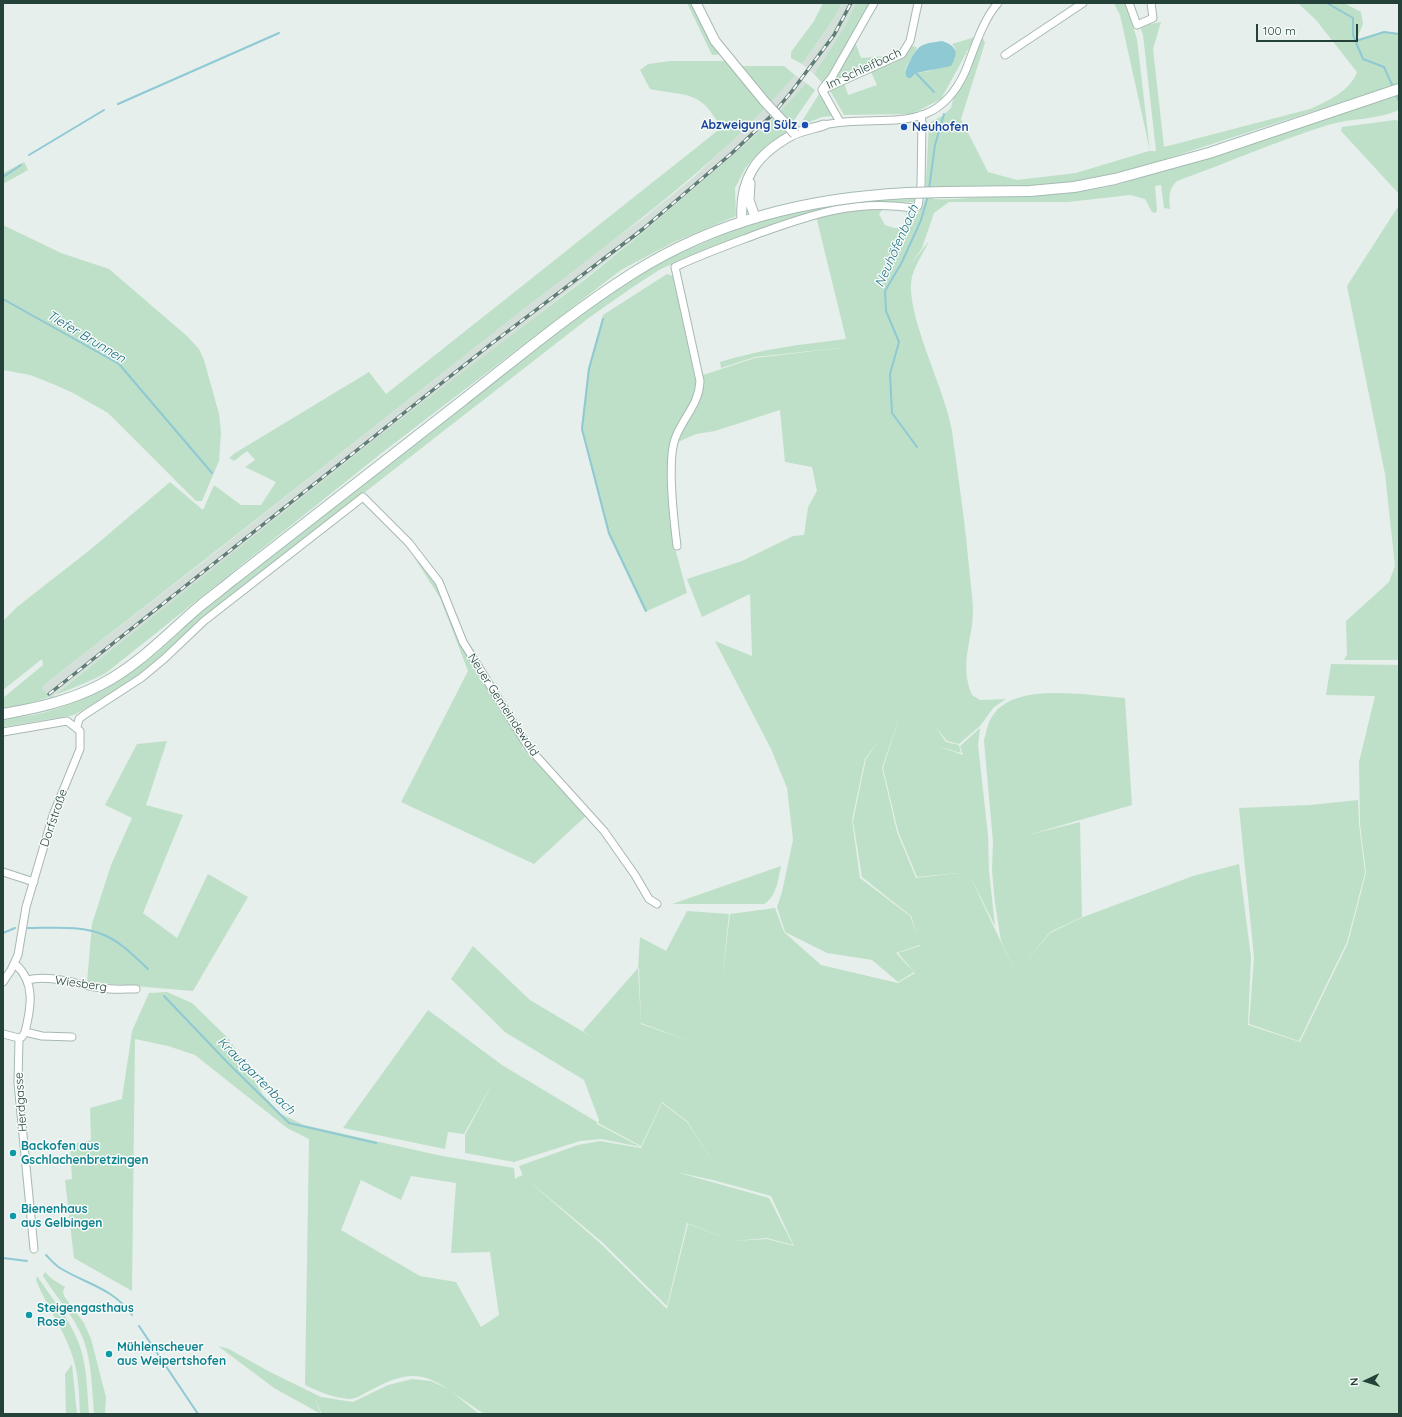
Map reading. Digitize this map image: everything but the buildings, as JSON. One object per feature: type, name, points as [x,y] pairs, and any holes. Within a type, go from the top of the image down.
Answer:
[{"type":"main road","points":[[3,714],[58,703],[102,685],[123,672],[161,642],[207,600],[599,296],[634,272],[669,252],[742,222],[823,200],[864,195],[907,193],[1030,191],[1074,187],[1115,179],[1209,153],[1399,89]]},
{"type":"street","points":[[696,3],[715,41],[732,64],[795,134]]},
{"type":"street","points":[[840,122],[822,90],[832,77],[874,3]]},
{"type":"street","name":"Im Schleifbach","points":[[822,90],[902,54],[910,41],[918,3]]},
{"type":"street","points":[[742,222],[742,201],[744,188],[750,172],[756,164],[778,145],[795,134],[824,125],[840,122],[902,120],[921,115],[940,107],[954,91],[989,16],[998,3]]},
{"type":"street","points":[[1005,55],[1083,3]]},
{"type":"street","points":[[1130,3],[1136,24],[1153,18],[1151,3]]},
{"type":"street","points":[[677,546],[673,500],[673,455],[675,440],[699,392],[700,380],[675,267],[704,253],[809,216],[836,209],[863,206],[914,208],[918,206],[921,184],[921,115]]},
{"type":"street","points":[[755,218],[749,200],[749,189],[756,164]]},
{"type":"street","name":"Neuer Gemeindewald","points":[[77,727],[79,719],[141,678],[164,659],[204,621],[363,497],[408,543],[439,582],[463,642],[529,748],[604,831],[650,899],[657,904]]},
{"type":"street","points":[[3,732],[67,721],[77,727]]},
{"type":"street","name":"Dorfstraße","points":[[3,982],[14,964],[26,907],[53,815],[80,749],[82,737],[77,727]]},
{"type":"street","points":[[3,872],[34,882]]},
{"type":"street","points":[[3,1034],[19,1038],[22,1037],[25,1032],[31,995],[27,980],[20,968],[14,964]]},
{"type":"street","name":"Wiesberg","points":[[27,980],[35,978],[54,979],[101,988],[136,989]]},
{"type":"street","points":[[25,1032],[42,1036],[72,1037]]},
{"type":"street","name":"Herdgasse","points":[[19,1038],[18,1083],[34,1249]]},
{"type":"shaded area","points":[[842,3],[856,3],[845,26],[814,74],[802,64],[835,17]]},
{"type":"shaded area","points":[[795,75],[806,83],[776,116],[746,145],[646,230],[50,698],[42,688],[50,680],[203,562],[579,265],[645,217],[694,177],[743,130]]},
{"type":"green space","points":[[687,3],[693,3],[723,54],[712,55]]},
{"type":"green space","points":[[823,3],[842,3],[835,17],[802,64],[791,58],[791,52],[814,21]]},
{"type":"green space","points":[[856,3],[871,3],[853,36],[861,58],[887,56],[900,49],[914,46],[917,48],[905,69],[911,78],[916,73],[930,71],[955,59],[955,48],[952,44],[975,37],[941,99],[912,114],[844,115],[832,94],[814,74],[845,26]],"holes":[[[861,69],[871,72],[877,85],[848,95],[842,76]]]},
{"type":"green space","points":[[1114,3],[1126,3],[1137,39],[1150,151],[1120,15]]},
{"type":"green space","points":[[1298,3],[1344,3],[1361,12],[1363,24],[1357,39],[1383,32],[1399,33],[1399,110],[1382,116],[1328,125],[1177,181],[1172,187],[1170,194],[1170,209],[1164,208],[1161,185],[1155,186],[1156,213],[1152,212],[1145,199],[1130,195],[1068,202],[949,202],[934,213],[922,248],[910,265],[929,241],[913,272],[911,292],[920,331],[942,395],[952,431],[973,601],[972,623],[966,663],[968,684],[972,695],[980,700],[1006,699],[994,707],[980,726],[959,744],[947,741],[936,727],[946,742],[959,745],[961,753],[938,746],[963,755],[960,746],[980,728],[978,745],[988,835],[989,871],[995,926],[968,872],[1016,974],[1001,941],[995,903],[992,871],[993,842],[984,741],[988,724],[993,715],[1004,704],[1019,698],[1036,694],[1055,693],[1125,698],[1132,805],[1028,835],[1080,822],[1082,917],[1050,932],[1023,965],[1050,933],[1083,917],[1193,876],[1239,864],[1251,957],[1248,1025],[1300,1042],[1348,943],[1366,873],[1360,824],[1359,762],[1375,696],[1326,695],[1331,664],[1399,665],[1399,1414],[484,1414],[452,1392],[479,1414],[322,1414],[315,1399],[321,1414],[274,1388],[218,1346],[229,1349],[268,1371],[321,1397],[353,1402],[388,1385],[412,1379],[431,1381],[448,1389],[428,1378],[410,1376],[392,1380],[358,1397],[349,1399],[332,1396],[305,1385],[309,1139],[287,1128],[195,1055],[168,1046],[135,1039],[132,1291],[74,1258],[65,1180],[72,1179],[70,1145],[91,1140],[90,1108],[122,1099],[132,1031],[149,993],[167,992],[192,1003],[230,1040],[263,1095],[281,1114],[304,1125],[442,1156],[514,1168],[515,1179],[522,1175],[523,1176],[519,1166],[578,1145],[600,1141],[641,1148],[662,1103],[688,1123],[716,1167],[688,1122],[662,1102],[641,1146],[598,1123],[599,1120],[584,1080],[505,1032],[451,979],[473,946],[530,1000],[592,1037],[583,1031],[638,968],[640,937],[666,951],[687,911],[729,914],[722,980],[730,914],[775,908],[784,932],[821,965],[898,983],[915,973],[898,953],[920,945],[896,953],[914,972],[898,982],[872,960],[827,953],[785,932],[777,907],[782,892],[793,840],[787,788],[771,749],[715,641],[752,656],[750,594],[702,617],[687,579],[742,561],[793,536],[804,535],[808,507],[817,491],[812,467],[785,462],[780,410],[715,431],[696,434],[678,442],[695,410],[701,394],[700,376],[755,358],[848,347],[755,357],[721,368],[720,362],[735,357],[767,350],[846,339],[816,216],[863,209],[883,209],[879,214],[885,225],[900,228],[908,220],[906,212],[916,215],[922,208],[925,198],[929,123],[942,116],[951,108],[954,96],[982,36],[985,43],[961,119],[988,172],[1017,180],[1076,173],[1149,151],[1156,151],[1143,35],[1140,26],[1161,22],[1153,49],[1164,147],[1310,109],[1338,95],[1349,85],[1357,72],[1316,20]],"holes":[[[1388,87],[1393,95],[1159,170],[1117,185],[1050,195],[933,199],[934,188],[1026,187],[1076,181],[1138,168]],[[900,715],[883,768],[898,831],[917,877],[959,873],[916,878],[897,832],[882,768]],[[879,740],[866,759],[853,821],[862,877],[911,916],[917,935],[910,916],[860,878],[852,820],[865,759]],[[639,968],[641,1023],[690,1041],[641,1024]],[[676,1172],[713,1180],[771,1196],[794,1246],[767,1239],[733,1241],[767,1238],[793,1245],[769,1198]],[[411,1176],[456,1183],[451,1253],[490,1252],[499,1315],[481,1327],[456,1282],[420,1276],[341,1230],[361,1180],[401,1200]],[[527,1179],[602,1242],[667,1306],[687,1223],[733,1241],[688,1224],[667,1309],[600,1243]]]},
{"type":"green space","points":[[671,61],[725,61],[733,66],[784,66],[795,75],[763,111],[693,176],[619,236],[50,680],[42,688],[50,697],[3,709],[3,698],[43,665],[42,659],[3,690],[3,621],[17,607],[91,549],[170,482],[203,510],[214,485],[241,505],[261,505],[276,482],[245,467],[255,460],[247,451],[234,461],[229,458],[235,453],[369,372],[386,394],[721,128],[706,107],[692,97],[650,89],[640,70],[648,64]]},
{"type":"green space","points":[[806,83],[815,90],[784,135],[767,145],[746,167],[735,188],[736,216],[674,242],[621,270],[383,452],[106,673],[55,695],[397,422],[588,277],[646,230],[746,144],[776,116]]},
{"type":"green space","points":[[819,94],[833,116],[822,117],[799,126]]},
{"type":"green space","points":[[1395,120],[1399,121],[1399,194],[1341,131],[1342,127]]},
{"type":"green space","points":[[24,162],[28,170],[3,184],[3,173]]},
{"type":"green space","points":[[915,199],[914,202],[856,204],[825,208],[689,256],[659,270],[590,317],[220,605],[173,645],[162,659],[117,691],[74,715],[3,727],[3,719],[37,714],[64,706],[85,698],[121,679],[153,654],[185,623],[600,299],[666,259],[732,231],[808,207],[866,200]]},
{"type":"green space","points":[[1399,205],[1399,660],[1344,660],[1347,654],[1346,621],[1389,582],[1395,566],[1385,474],[1347,286]]},
{"type":"green space","points":[[3,225],[61,253],[109,269],[187,336],[199,349],[204,360],[219,414],[221,432],[219,461],[202,501],[196,501],[108,413],[73,393],[53,384],[30,375],[3,370]]},
{"type":"green space","points":[[667,274],[673,276],[697,387],[694,400],[671,441],[675,548],[687,593],[645,612],[608,534],[581,428],[588,368],[603,315]]},
{"type":"green space","points":[[414,557],[433,576],[456,634],[473,667],[522,743],[522,748],[587,815],[534,864],[401,802],[468,671],[440,598]]},
{"type":"green space","points":[[167,741],[146,805],[183,815],[143,913],[177,938],[208,874],[248,897],[193,991],[87,982],[92,924],[111,865],[132,818],[105,805],[137,744]]},
{"type":"green space","points":[[1358,800],[1359,824],[1365,873],[1347,942],[1299,1041],[1249,1024],[1254,957],[1239,808],[1310,805]]},
{"type":"green space","points":[[781,866],[778,882],[772,897],[764,904],[672,904]]},
{"type":"green space","points":[[428,1010],[502,1065],[597,1122],[597,1124],[641,1147],[601,1139],[580,1141],[514,1162],[465,1153],[465,1135],[493,1082],[464,1134],[448,1132],[445,1149],[343,1128]]},
{"type":"green space","points":[[45,1272],[52,1279],[65,1287],[63,1291],[64,1296],[84,1323],[91,1339],[106,1397],[105,1414],[94,1414],[90,1368],[84,1341],[76,1324],[43,1276]]},
{"type":"green space","points":[[37,1276],[64,1315],[78,1341],[85,1367],[89,1414],[80,1414],[78,1381],[71,1350],[40,1290],[36,1280]]},
{"type":"green space","points":[[72,1364],[77,1414],[66,1414],[65,1374]]},
{"type":"water","points":[[942,41],[951,45],[955,50],[956,54],[951,66],[916,73],[911,78],[908,78],[906,76],[906,68],[916,51],[922,45]]},
{"type":"waterway","points":[[1327,3],[1353,18],[1353,35],[1363,59],[1384,67],[1393,87]]},
{"type":"waterway","points":[[1356,41],[1384,32],[1399,34]]},
{"type":"waterway","points":[[118,104],[279,33]]},
{"type":"waterway","name":"Neuhöfenbach","points":[[916,71],[916,73],[934,92]]},
{"type":"waterway","points":[[1395,93],[1399,101]]},
{"type":"waterway","points":[[29,155],[104,110]]},
{"type":"waterway","name":"Neuhöfenbach","points":[[929,189],[935,145],[944,114]]},
{"type":"waterway","points":[[3,177],[21,165]]},
{"type":"waterway","name":"Neuhöfenbach","points":[[917,447],[892,413],[890,374],[899,342],[886,311],[885,291],[902,262],[921,220],[928,196]]},
{"type":"waterway","name":"Tiefer Brunnen","points":[[3,299],[119,364],[212,473]]},
{"type":"waterway","points":[[603,319],[589,369],[582,429],[609,533],[646,611]]},
{"type":"waterway","name":"Krautgartenbach","points":[[3,933],[15,928]]},
{"type":"waterway","name":"Krautgartenbach","points":[[28,928],[77,928],[96,932],[110,938],[122,946],[148,969]]},
{"type":"waterway","name":"Krautgartenbach","points":[[164,996],[228,1063],[289,1123],[376,1143]]},
{"type":"waterway","points":[[46,1255],[54,1264],[70,1274],[108,1292],[125,1306],[132,1315]]},
{"type":"waterway","points":[[3,1258],[27,1261]]},
{"type":"waterway","points":[[139,1326],[198,1414]]},
{"type":"railway","points":[[49,694],[491,344],[643,229],[732,153],[772,115],[792,91],[834,35],[851,3]]},
{"type":"place","name":"Abzweigung Sülz","points":[[805,125]]},
{"type":"place","name":"Neuhofen","points":[[904,127]]},
{"type":"place","name":"Backofen aus Gschlachenbretzingen","points":[[13,1153]]},
{"type":"place","name":"Bienenhaus aus Gelbingen","points":[[13,1216]]},
{"type":"place","name":"Steigengasthaus Rose","points":[[29,1315]]},
{"type":"place","name":"Mühlenscheuer aus Weipertshofen","points":[[109,1354]]}]
